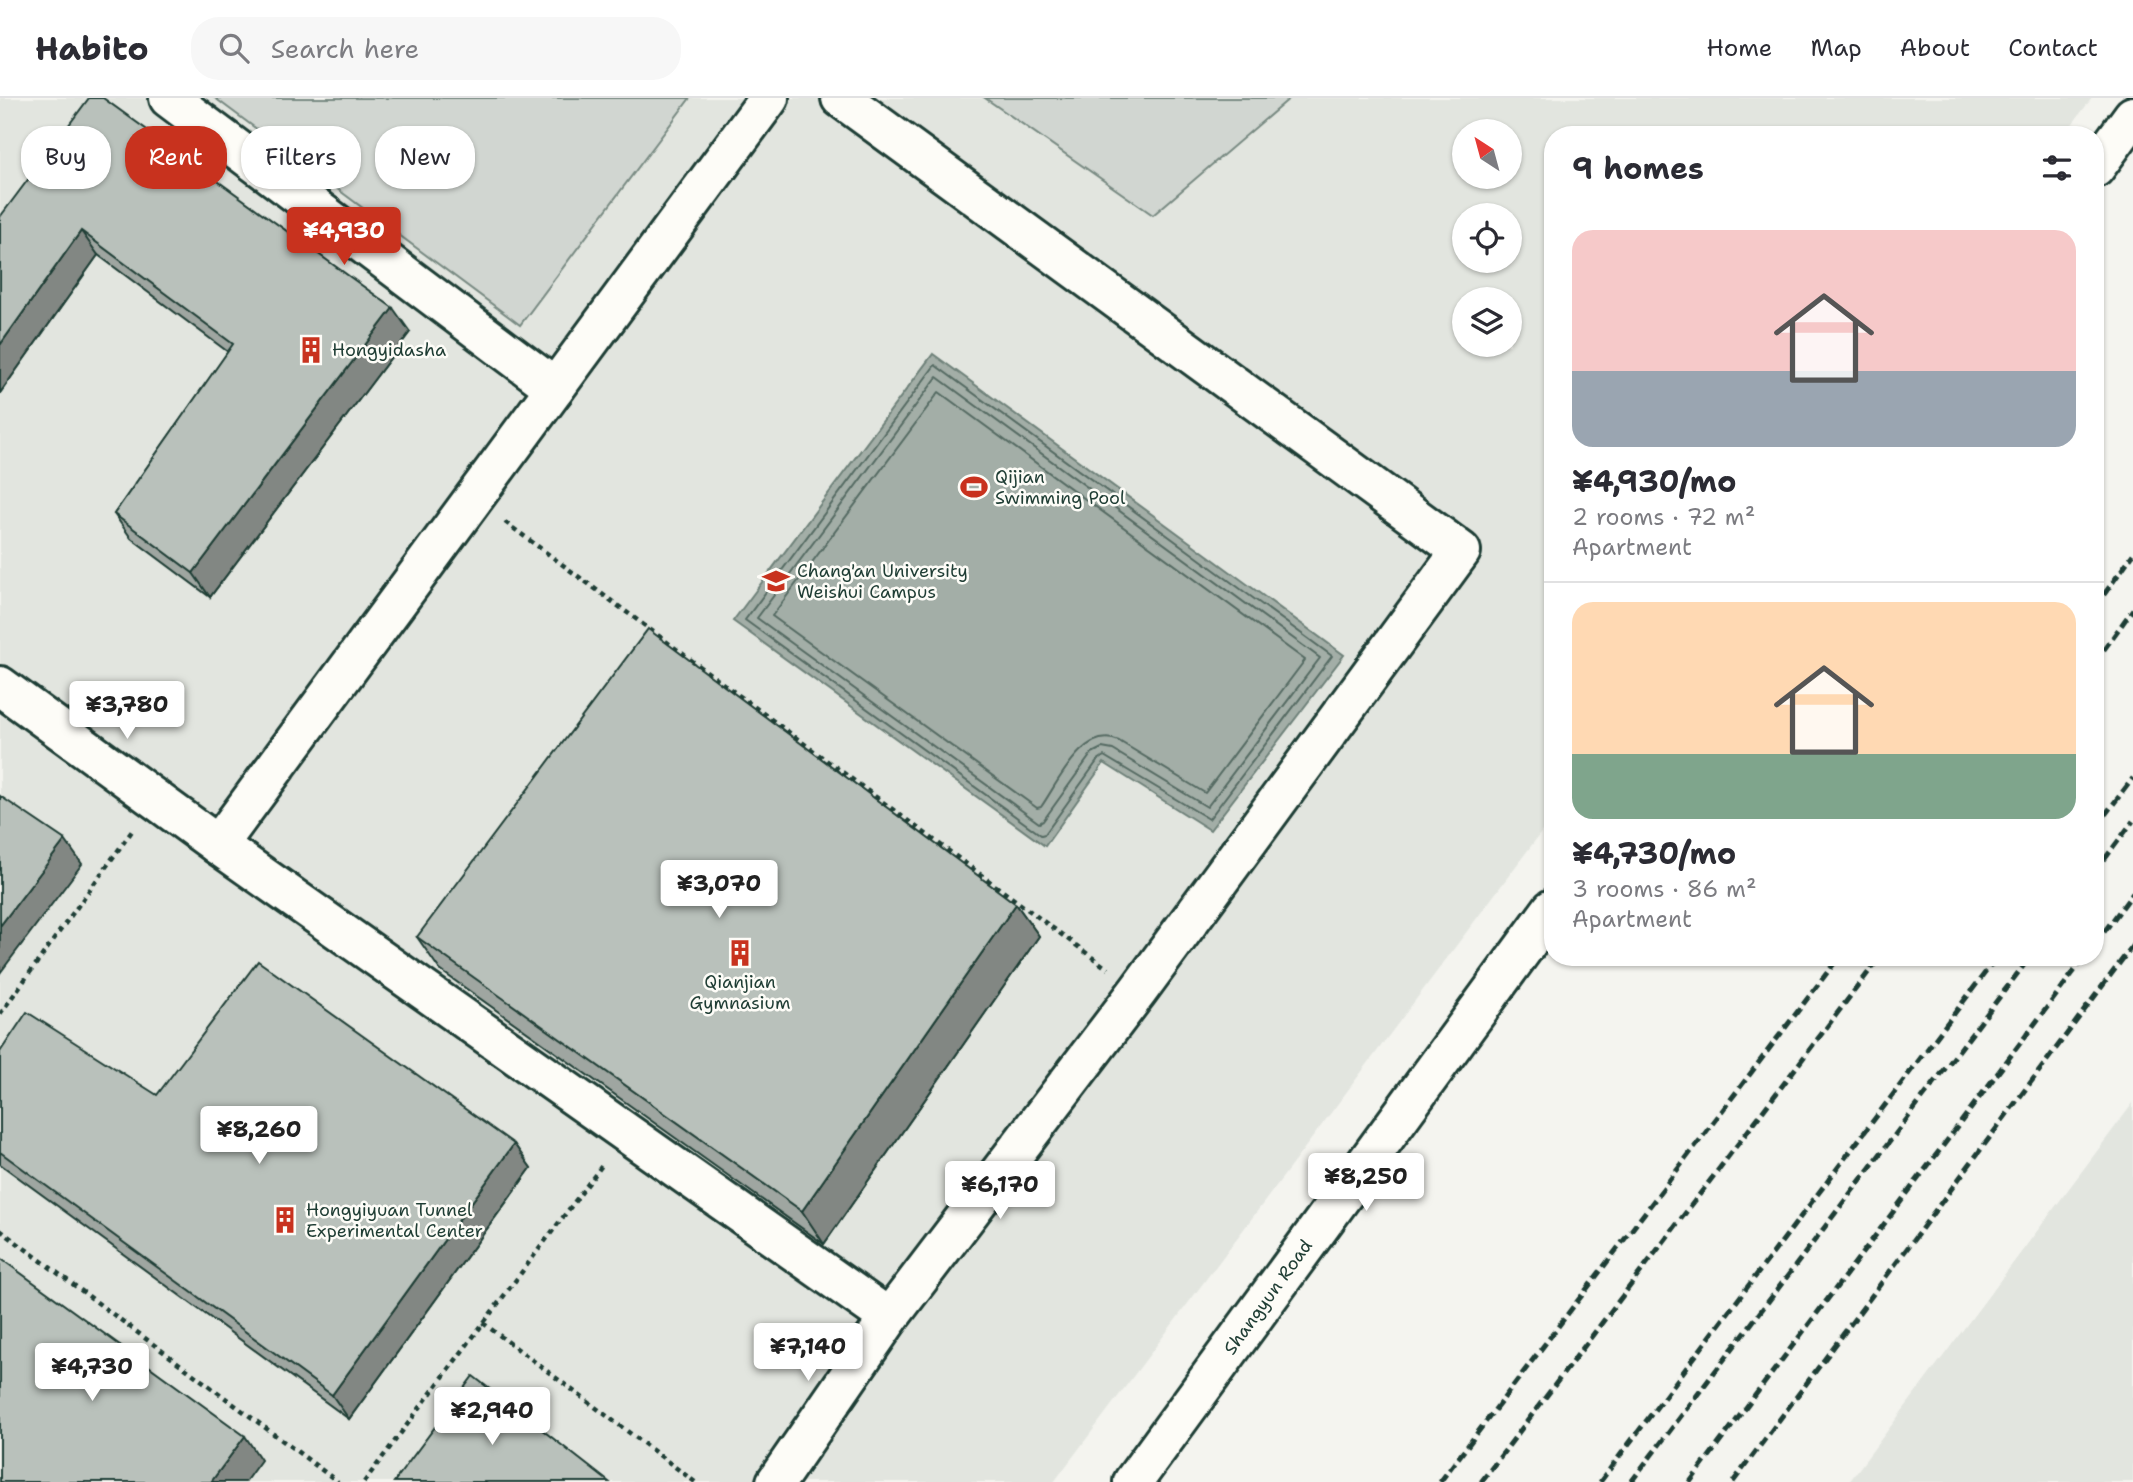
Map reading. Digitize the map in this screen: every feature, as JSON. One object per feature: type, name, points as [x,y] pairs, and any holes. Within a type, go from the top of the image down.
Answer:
[{"type":"street","points":[[169,98],[555,387]]},
{"type":"street","points":[[218,845],[769,98]]},
{"type":"street","points":[[776,1482],[889,1318],[1138,991],[1461,551],[841,98]]},
{"type":"street","points":[[2104,156],[2133,116]]},
{"type":"street","points":[[0,686],[218,845],[889,1318]]},
{"type":"street","name":"Shangyun Road","points":[[1133,1482],[1544,920]]},
{"type":"path","points":[[473,498],[1138,991]]},
{"type":"path","points":[[0,1014],[155,799]]},
{"type":"path","points":[[364,1482],[626,1133]]},
{"type":"path","points":[[0,1230],[338,1482]]},
{"type":"path","points":[[483,1322],[695,1482]]},
{"type":"shaded area","name":"Chang'an University Weishui Campus","points":[[0,98],[2092,98],[2071,126],[1544,126],[1544,829],[1054,1482],[0,1482]]},
{"type":"shaded area","points":[[215,98],[690,98],[520,325],[337,189],[361,189],[361,126],[253,126]]},
{"type":"shaded area","points":[[985,98],[1290,98],[1153,215]]},
{"type":"shaded area","points":[[2133,1103],[2133,1482],[1849,1482]]},
{"type":"water","name":"Qijian Swimming Pool","points":[[933,354],[1344,655],[1210,830],[1104,763],[1045,846],[733,621]]},
{"type":"building","name":"Hongyidasha","points":[[89,98],[103,98],[142,126],[125,126],[125,189],[227,188],[393,308],[193,573],[114,514],[233,344],[81,231],[0,345],[0,217],[21,189],[111,189],[111,126],[68,126]]},
{"type":"building","name":"Qianjian Gymnasium","points":[[648,629],[1016,904],[802,1211],[417,937]]},
{"type":"building","points":[[0,796],[65,840],[0,926]]},
{"type":"building","name":"Hongyiyuan Tunnel Experimental Center","points":[[258,961],[514,1144],[332,1395],[0,1152],[0,1052],[27,1012],[157,1095]]},
{"type":"building","points":[[0,1258],[245,1436],[211,1482],[0,1482]]},
{"type":"building","points":[[473,1376],[609,1482],[394,1482]]},
{"type":"railway","points":[[2104,594],[2133,554]]},
{"type":"railway","points":[[2104,649],[2133,609]]},
{"type":"railway","points":[[2104,816],[2133,778]]},
{"type":"railway","points":[[2104,860],[2133,821]]},
{"type":"railway","points":[[2104,932],[2133,893]]},
{"type":"railway","points":[[1733,1482],[2133,945]]},
{"type":"railway","points":[[1440,1482],[1832,966]]},
{"type":"railway","points":[[1481,1482],[1873,966]]},
{"type":"railway","points":[[1600,1482],[1990,966]]},
{"type":"railway","points":[[1631,1482],[2023,966]]},
{"type":"railway","points":[[1690,1482],[2078,966]]},
{"type":"place","name":"Hongyidasha","points":[[311,350]]},
{"type":"place","name":"Qijian Swimming Pool","points":[[974,487]]},
{"type":"place","name":"Chang'an University Weishui Campus","points":[[776,581]]},
{"type":"place","name":"Qianjian Gymnasium","points":[[740,953]]},
{"type":"place","name":"Hongyiyuan Tunnel Experimental Center","points":[[285,1220]]}]
